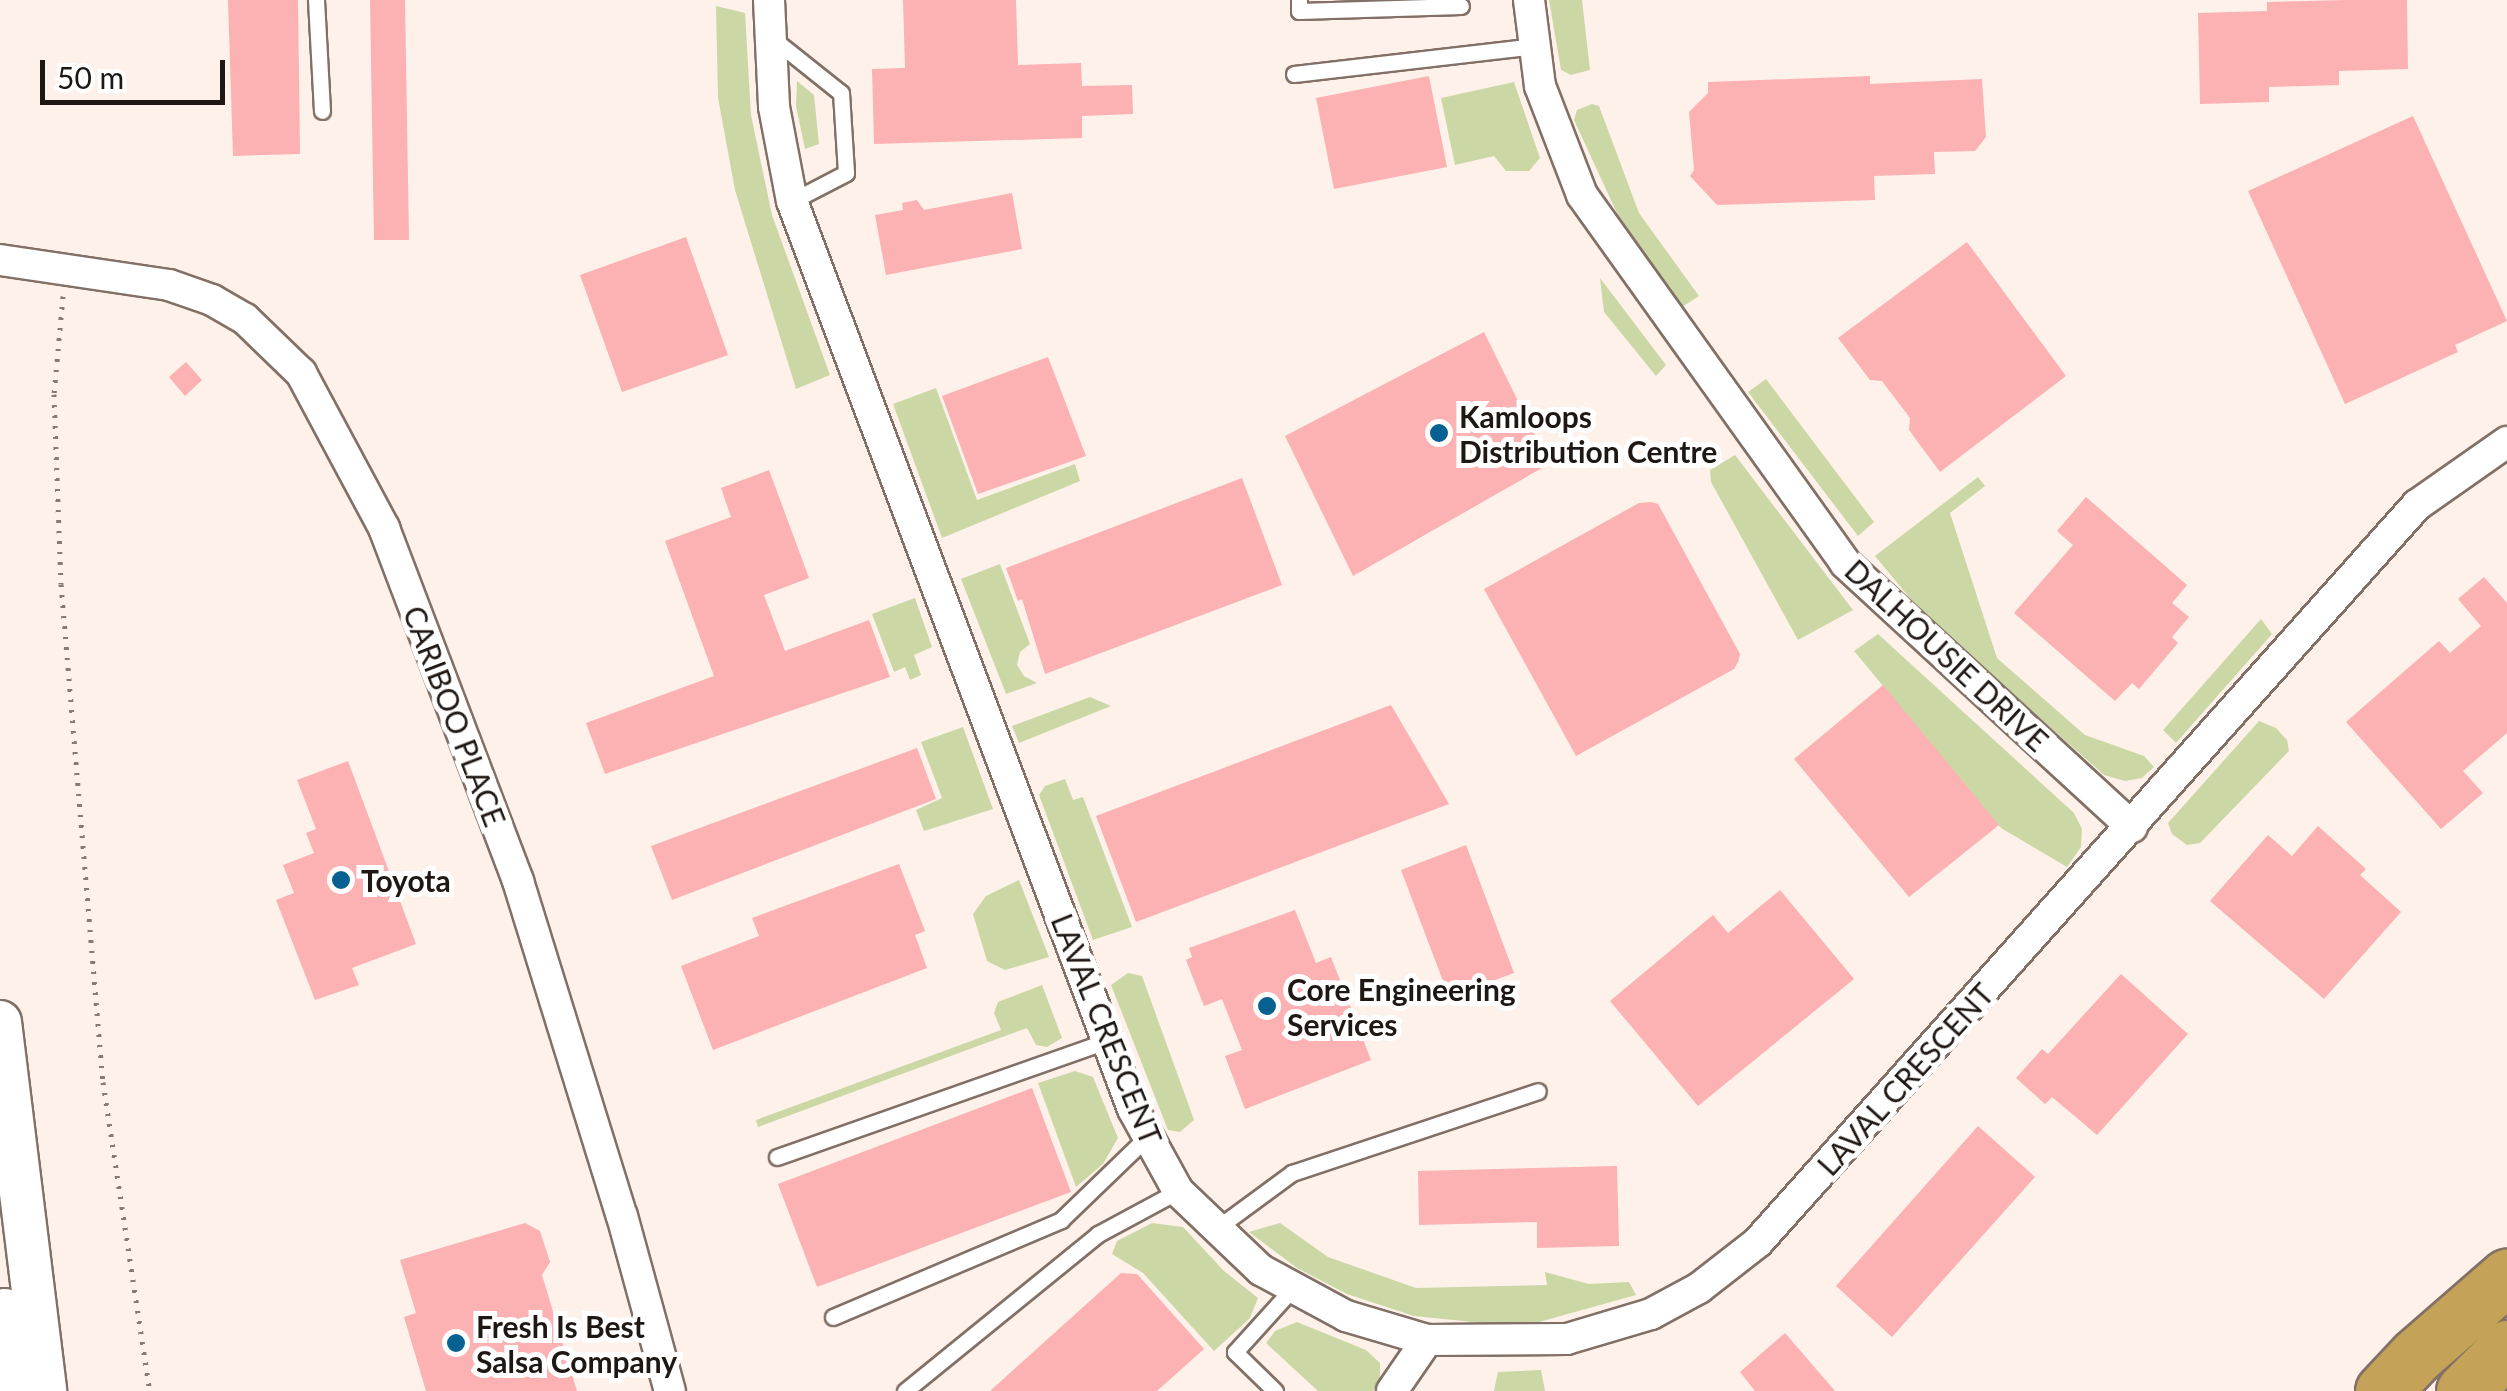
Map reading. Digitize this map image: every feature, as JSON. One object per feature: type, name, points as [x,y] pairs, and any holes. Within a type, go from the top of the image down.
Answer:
[{"type":"highway","points":[[2383,1391],[2507,1277]]},
{"type":"highway","points":[[2467,1391],[2507,1348]]},
{"type":"highway","points":[[2467,1391],[2507,1365]]},
{"type":"main road","points":[[0,1022],[44,1391]]},
{"type":"main road","points":[[0,1264],[13,1391]]},
{"type":"street","name":"LAVAL CRESCENT","points":[[769,0],[774,107],[792,201],[1107,1040],[1148,1136],[1178,1191],[1261,1270],[1346,1316],[1427,1340],[1567,1339],[1651,1314],[1698,1288],[1758,1242],[2418,505],[2507,442]]},
{"type":"street","name":"DALHOUSIE DRIVE","points":[[1529,0],[1540,86],[1582,195],[1846,563],[2132,827]]},
{"type":"street","name":"CARIBOO PLACE","points":[[0,260],[169,285],[212,300],[245,318],[301,373],[384,528],[518,881],[622,1216],[670,1391]]},
{"type":"street","points":[[1392,1391],[1427,1340]]},
{"type":"lane","points":[[316,0],[322,111]]},
{"type":"lane","points":[[1299,0],[1299,11],[1461,6]]},
{"type":"lane","points":[[772,38],[841,93],[846,173],[792,201]]},
{"type":"lane","points":[[1294,74],[1535,46]]},
{"type":"lane","points":[[778,1157],[1107,1040]]},
{"type":"lane","points":[[1217,1228],[1292,1173],[1538,1091]]},
{"type":"lane","points":[[833,1317],[1061,1220],[1148,1136]]},
{"type":"lane","points":[[905,1391],[1098,1234],[1178,1191]]},
{"type":"lane","points":[[1275,1391],[1235,1352],[1293,1288]]},
{"type":"path","points":[[64,288],[54,394],[61,584],[94,932],[103,1082],[150,1391]]},
{"type":"green space","points":[[1549,0],[1582,0],[1590,70],[1571,75],[1561,70]]},
{"type":"green space","points":[[716,6],[745,13],[751,115],[772,215],[830,375],[796,389],[735,190],[718,98]]},
{"type":"green space","points":[[797,81],[814,95],[819,144],[805,149],[796,106]]},
{"type":"green space","points":[[1514,82],[1540,158],[1529,171],[1506,171],[1494,156],[1455,165],[1441,98]]},
{"type":"green space","points":[[1592,104],[1599,106],[1639,213],[1699,296],[1682,307],[1622,224],[1574,120],[1577,110]]},
{"type":"green space","points":[[1600,278],[1666,365],[1656,376],[1604,312]]},
{"type":"green space","points":[[1766,379],[1874,522],[1858,536],[1748,392]]},
{"type":"green space","points":[[936,388],[977,500],[1075,464],[1080,481],[942,538],[893,404]]},
{"type":"green space","points":[[1735,455],[1853,610],[1798,640],[1711,482],[1710,470]]},
{"type":"green space","points":[[1978,477],[1985,486],[1950,513],[1997,658],[2085,735],[2144,756],[2154,767],[2142,778],[2125,781],[2104,775],[1923,614],[1875,556]]},
{"type":"green space","points":[[1000,564],[1030,644],[1020,652],[1017,665],[1024,676],[1037,683],[1006,694],[961,579]]},
{"type":"green space","points":[[915,598],[932,647],[914,655],[921,675],[910,680],[905,667],[894,672],[872,614]]},
{"type":"green space","points":[[2261,619],[2272,634],[2176,743],[2163,730]]},
{"type":"green space","points":[[1878,634],[2074,813],[2082,829],[2081,847],[2067,867],[2001,828],[1854,651]]},
{"type":"green space","points":[[1090,697],[1111,706],[1019,743],[1012,726]]},
{"type":"green space","points":[[2259,721],[2276,728],[2287,740],[2289,751],[2200,843],[2187,845],[2172,834],[2168,823]]},
{"type":"green space","points":[[963,727],[993,809],[924,831],[916,810],[942,798],[921,742]]},
{"type":"green space","points":[[1065,779],[1073,800],[1083,797],[1132,927],[1093,940],[1039,795],[1045,786]]},
{"type":"green space","points":[[1019,880],[1049,957],[1005,970],[987,961],[973,914],[986,896]]},
{"type":"green space","points":[[1128,973],[1142,976],[1194,1120],[1180,1132],[1168,1130],[1111,985]]},
{"type":"green space","points":[[1042,985],[1062,1038],[1047,1047],[1036,1045],[1027,1028],[758,1127],[756,1120],[1001,1030],[994,1013],[998,1002]]},
{"type":"green space","points":[[1075,1071],[1093,1077],[1118,1138],[1103,1164],[1076,1187],[1038,1083]]},
{"type":"green space","points":[[1152,1223],[1183,1227],[1224,1271],[1258,1298],[1250,1318],[1214,1351],[1143,1273],[1112,1254],[1117,1241]]},
{"type":"green space","points":[[1280,1223],[1328,1257],[1416,1288],[1547,1285],[1545,1272],[1589,1284],[1629,1282],[1636,1295],[1539,1322],[1483,1323],[1414,1316],[1347,1294],[1297,1268],[1249,1232]]},
{"type":"green space","points":[[1297,1322],[1366,1350],[1380,1363],[1380,1381],[1373,1391],[1318,1391],[1266,1343],[1275,1331]]},
{"type":"green space","points":[[1541,1370],[1545,1391],[1494,1391],[1498,1372]]},
{"type":"building","points":[[228,0],[298,0],[300,154],[233,156]]},
{"type":"building","points":[[370,0],[405,0],[409,240],[374,240]]},
{"type":"building","points":[[903,0],[1016,0],[1018,65],[1081,63],[1082,86],[1132,85],[1133,114],[1082,116],[1082,138],[874,144],[872,69],[905,68]]},
{"type":"building","points":[[2407,0],[2408,69],[2339,71],[2339,85],[2269,87],[2269,102],[2200,104],[2198,13],[2267,11],[2267,2]]},
{"type":"building","points":[[1429,76],[1447,167],[1334,189],[1316,98]]},
{"type":"building","points":[[1870,76],[1870,84],[1982,79],[1986,137],[1975,151],[1934,152],[1935,174],[1874,176],[1875,200],[1717,205],[1690,176],[1694,170],[1689,112],[1708,93],[1708,82]]},
{"type":"building","points":[[2413,116],[2507,321],[2455,345],[2458,352],[2345,404],[2248,191]]},
{"type":"building","points":[[1012,193],[1022,249],[886,275],[875,215],[903,210],[902,203],[917,200],[924,210]]},
{"type":"building","points":[[686,237],[728,355],[622,392],[580,275]]},
{"type":"building","points":[[1967,242],[2066,376],[1940,472],[1909,430],[1910,418],[1882,381],[1870,380],[1838,338]]},
{"type":"building","points":[[1484,332],[1549,464],[1353,576],[1285,436]]},
{"type":"building","points":[[1048,357],[1086,456],[978,494],[942,396]]},
{"type":"building","points":[[186,362],[202,380],[185,396],[169,377]]},
{"type":"building","points":[[769,470],[809,578],[764,595],[785,651],[869,620],[890,677],[605,774],[586,723],[714,676],[665,541],[731,517],[721,488]]},
{"type":"building","points":[[1242,478],[1282,585],[1045,674],[1022,599],[1018,601],[1006,568]]},
{"type":"building","points":[[2086,497],[2187,585],[2172,603],[2189,617],[2172,637],[2178,643],[2139,689],[2132,683],[2115,701],[2014,613],[2073,545],[2057,531]]},
{"type":"building","points":[[1639,503],[1658,504],[1740,654],[1738,662],[1734,669],[1576,756],[1484,589]]},
{"type":"building","points":[[2484,577],[2507,603],[2507,733],[2463,771],[2483,793],[2441,829],[2346,722],[2439,641],[2450,653],[2481,626],[2458,599]]},
{"type":"building","points":[[1883,685],[1999,825],[1909,897],[1794,759]]},
{"type":"building","points":[[1391,705],[1449,804],[1136,922],[1096,816]]},
{"type":"building","points":[[917,748],[936,799],[672,900],[651,846]]},
{"type":"building","name":"Toyota","points":[[348,761],[416,944],[352,968],[359,985],[315,1000],[276,900],[294,893],[283,865],[314,853],[306,833],[316,829],[297,780]]},
{"type":"building","points":[[2318,826],[2366,869],[2360,875],[2401,912],[2324,999],[2210,901],[2268,835],[2292,856]]},
{"type":"building","points":[[1466,845],[1514,973],[1449,997],[1401,870]]},
{"type":"building","points":[[899,864],[925,931],[915,935],[927,968],[713,1050],[681,966],[759,936],[752,918]]},
{"type":"building","points":[[1780,890],[1854,979],[1698,1106],[1610,1001],[1713,915],[1728,933]]},
{"type":"building","points":[[1295,910],[1316,963],[1331,957],[1371,1060],[1245,1109],[1225,1056],[1242,1050],[1222,999],[1204,1006],[1186,960],[1192,957],[1189,948]]},
{"type":"building","points":[[2121,974],[2188,1034],[2097,1135],[2052,1097],[2045,1104],[2016,1078],[2042,1049],[2048,1054]]},
{"type":"building","points":[[1032,1088],[1071,1192],[817,1287],[778,1184]]},
{"type":"building","points":[[1978,1126],[2035,1177],[1892,1337],[1836,1286]]},
{"type":"building","points":[[1617,1166],[1619,1246],[1537,1248],[1537,1222],[1419,1225],[1418,1171]]},
{"type":"building","points":[[525,1223],[540,1231],[550,1262],[542,1275],[577,1391],[426,1391],[404,1317],[416,1313],[400,1260]]},
{"type":"building","points":[[1121,1273],[1137,1274],[1204,1349],[1157,1391],[990,1391]]},
{"type":"building","points":[[1785,1333],[1835,1391],[1755,1391],[1740,1372]]},
{"type":"place","name":"Kamloops Distribution Centre","points":[[1439,433]]},
{"type":"place","name":"Toyota","points":[[341,880]]},
{"type":"place","name":"Core Engineering Services","points":[[1267,1006]]},
{"type":"place","name":"Fresh Is Best Salsa Company","points":[[456,1343]]}]
